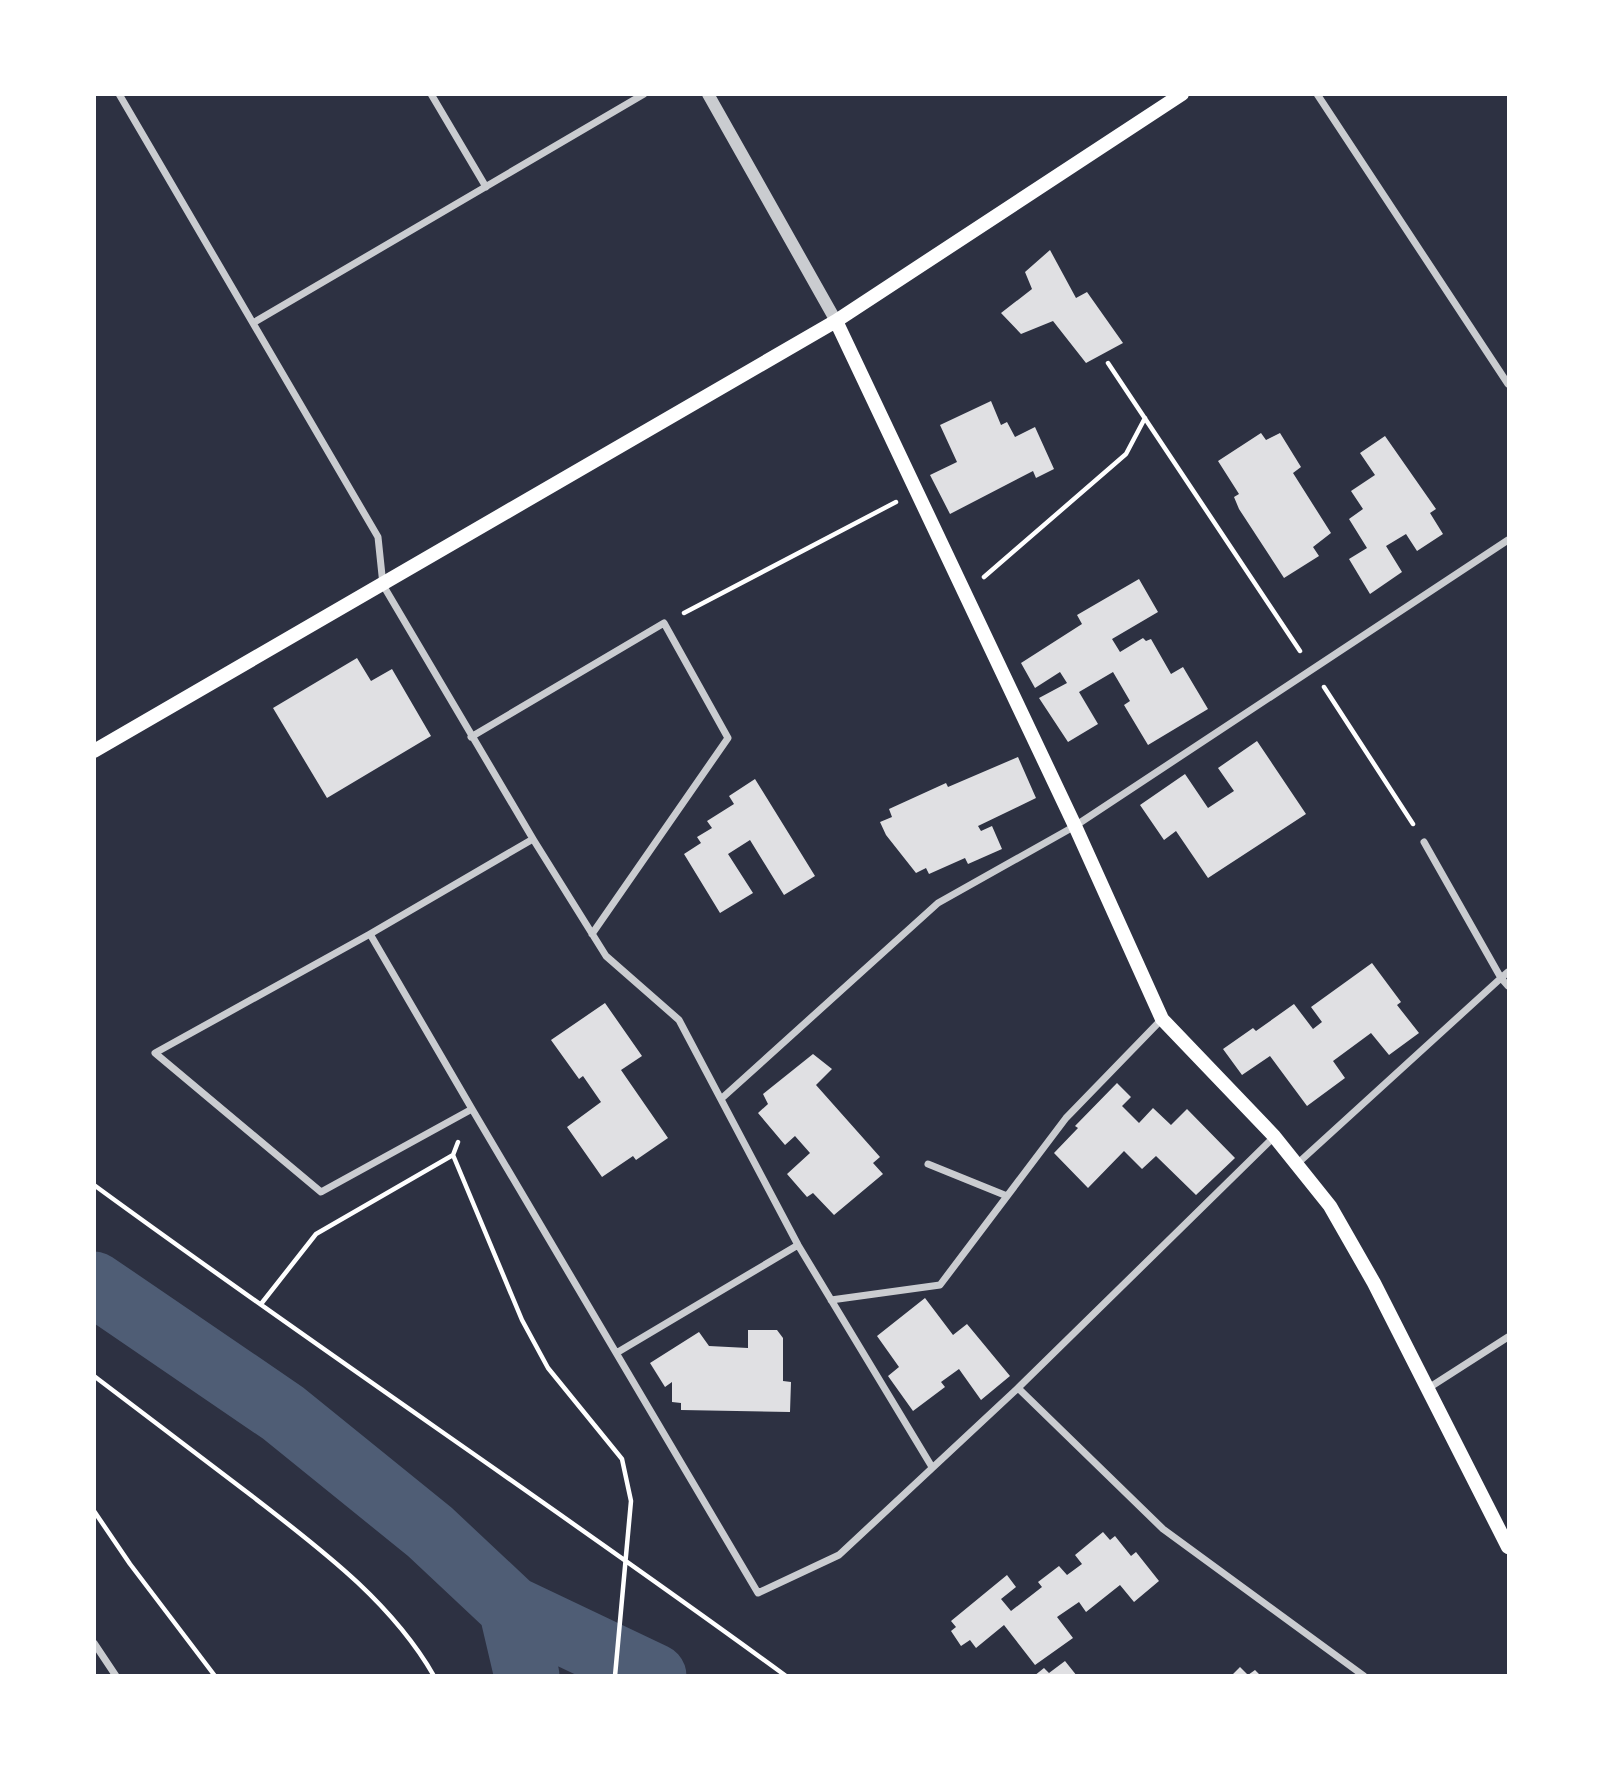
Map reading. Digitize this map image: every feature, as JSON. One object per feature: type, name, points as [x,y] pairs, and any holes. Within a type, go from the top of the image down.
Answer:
[{"type":"main road","points":[[94,751],[836,321],[1182,94]]},
{"type":"main road","points":[[836,321],[1075,826],[1161,1018],[1275,1136],[1329,1206],[1374,1283],[1508,1547]]},
{"type":"street","points":[[119,94],[378,537],[383,585],[471,737],[606,956],[679,1020],[797,1245],[932,1467]]},
{"type":"street","points":[[431,94],[486,187]]},
{"type":"street","points":[[253,323],[644,94]]},
{"type":"street","points":[[708,94],[836,321]]},
{"type":"street","points":[[1317,94],[1508,384]]},
{"type":"street","points":[[721,1099],[938,903],[1075,826],[1314,671],[1508,540]]},
{"type":"street","points":[[471,737],[664,623],[728,738],[592,934]]},
{"type":"street","points":[[472,1109],[321,1192],[155,1053],[370,934],[533,839]]},
{"type":"street","points":[[1424,842],[1508,986]]},
{"type":"street","points":[[370,934],[758,1592],[839,1555],[1018,1388],[1275,1136]]},
{"type":"street","points":[[1297,1165],[1508,972]]},
{"type":"street","points":[[831,1300],[940,1285],[1066,1118],[1161,1018]]},
{"type":"street","points":[[929,1164],[1007,1196]]},
{"type":"street","points":[[618,1352],[797,1245]]},
{"type":"street","points":[[1427,1389],[1508,1338]]},
{"type":"street","points":[[1018,1388],[1163,1528],[1364,1675]]},
{"type":"street","points":[[94,1643],[116,1675]]},
{"type":"path","points":[[1108,363],[1314,671],[1424,842]]},
{"type":"path","points":[[965,594],[1126,454],[1144,418]]},
{"type":"path","points":[[664,623],[917,491]]},
{"type":"path","points":[[261,1304],[316,1234],[453,1155],[472,1109]]},
{"type":"path","points":[[453,1155],[522,1320],[548,1368],[622,1459],[631,1501],[628,1561],[615,1675]]},
{"type":"path","points":[[94,1185],[786,1675]]},
{"type":"path","points":[[94,1376],[330,1556],[386,1613],[421,1654],[434,1675]]},
{"type":"path","points":[[94,1511],[130,1564],[215,1675]]},
{"type":"building","points":[[1050,250],[1076,298],[1087,292],[1123,343],[1086,363],[1053,321],[1021,334],[1001,313],[1032,289],[1025,272]]},
{"type":"building","points":[[991,401],[1001,425],[1007,422],[1015,437],[1035,427],[1054,469],[1036,478],[1033,471],[950,514],[930,475],[957,462],[940,425]]},
{"type":"building","points":[[1261,433],[1266,440],[1280,433],[1301,467],[1293,473],[1331,533],[1313,547],[1319,556],[1284,578],[1239,509],[1234,497],[1239,494],[1218,461]]},
{"type":"building","points":[[1385,436],[1436,509],[1430,513],[1443,534],[1417,551],[1406,534],[1386,546],[1402,572],[1370,594],[1349,559],[1367,548],[1349,519],[1363,509],[1351,491],[1375,475],[1360,453]]},
{"type":"building","points":[[1139,579],[1158,612],[1112,639],[1120,652],[1143,638],[1146,641],[1151,639],[1171,674],[1183,667],[1208,709],[1148,745],[1124,705],[1130,701],[1113,672],[1079,692],[1098,724],[1068,742],[1039,698],[1067,683],[1060,672],[1035,688],[1021,663],[1082,624],[1077,615]]},
{"type":"building","points":[[357,658],[371,681],[392,669],[431,736],[327,798],[273,708]]},
{"type":"building","points":[[1257,741],[1306,814],[1208,878],[1176,831],[1164,840],[1140,805],[1185,774],[1208,808],[1234,791],[1218,768]]},
{"type":"building","points":[[1018,757],[1036,798],[978,826],[981,831],[992,826],[1002,849],[968,864],[965,858],[929,874],[926,868],[916,873],[886,835],[880,822],[892,817],[889,809],[946,783],[948,787]]},
{"type":"building","points":[[755,779],[815,876],[784,895],[750,840],[728,854],[753,893],[720,913],[684,854],[701,843],[697,837],[712,828],[707,821],[734,804],[729,796]]},
{"type":"building","points":[[1372,963],[1401,1002],[1397,1005],[1419,1033],[1389,1055],[1371,1033],[1333,1061],[1345,1078],[1307,1106],[1270,1056],[1242,1075],[1223,1049],[1253,1028],[1256,1031],[1294,1004],[1313,1029],[1322,1022],[1311,1007]]},
{"type":"building","points":[[605,1003],[642,1056],[621,1070],[668,1138],[636,1160],[633,1156],[602,1177],[567,1127],[601,1102],[583,1076],[579,1079],[551,1040]]},
{"type":"building","points":[[813,1054],[832,1069],[816,1085],[880,1157],[873,1163],[883,1174],[834,1215],[813,1193],[807,1197],[787,1174],[810,1153],[795,1136],[785,1145],[758,1113],[768,1104],[763,1094]]},
{"type":"building","points":[[1117,1083],[1131,1097],[1122,1106],[1139,1123],[1153,1108],[1171,1125],[1187,1109],[1235,1158],[1196,1195],[1156,1156],[1142,1169],[1124,1151],[1088,1188],[1054,1153],[1078,1128],[1075,1126]]},
{"type":"building","points":[[925,1298],[953,1335],[967,1324],[1010,1376],[981,1400],[959,1369],[941,1382],[945,1387],[913,1411],[888,1376],[899,1367],[877,1336]]},
{"type":"building","points":[[748,1330],[777,1330],[783,1338],[783,1381],[791,1382],[790,1412],[681,1410],[681,1403],[672,1402],[672,1382],[665,1387],[650,1363],[699,1332],[709,1346],[748,1348]]},
{"type":"building","points":[[1103,1532],[1110,1540],[1115,1536],[1131,1556],[1136,1552],[1159,1581],[1134,1602],[1120,1585],[1086,1612],[1079,1602],[1057,1617],[1073,1638],[1035,1665],[1004,1625],[976,1648],[970,1640],[961,1646],[951,1631],[956,1627],[951,1621],[1007,1575],[1016,1587],[1001,1599],[1011,1611],[1042,1587],[1038,1582],[1059,1566],[1067,1575],[1082,1564],[1075,1555]]},
{"type":"building","points":[[1065,1661],[1077,1676],[1034,1676],[1044,1668],[1049,1673]]},
{"type":"building","points":[[1240,1667],[1248,1675],[1255,1670],[1261,1676],[1231,1676]]},
{"type":"waterway","points":[[94,1284],[283,1413],[430,1532],[511,1608],[654,1676]]},
{"type":"waterway","points":[[511,1608],[527,1676]]}]
